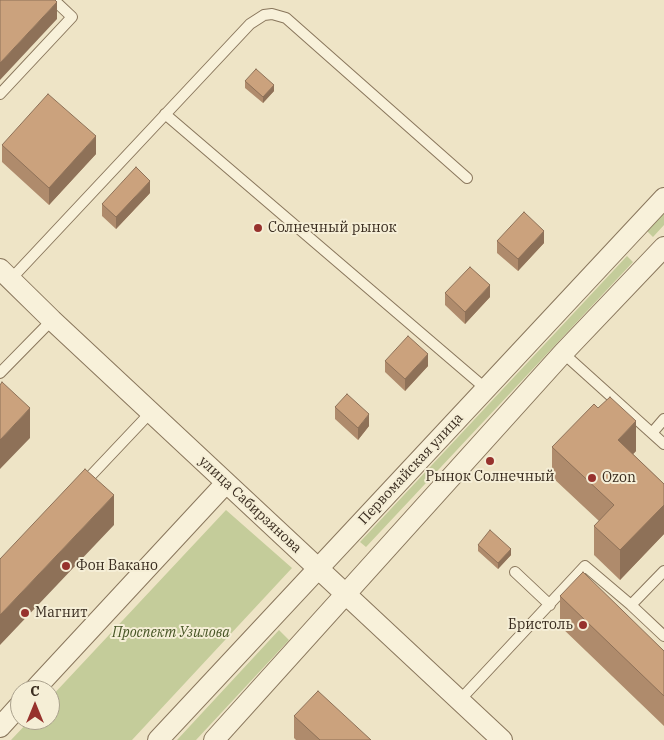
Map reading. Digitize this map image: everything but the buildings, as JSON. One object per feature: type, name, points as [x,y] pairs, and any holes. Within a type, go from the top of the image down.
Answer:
[{"type":"street","name":"Первомайская улица","points":[[158,740],[664,198]]},
{"type":"street","points":[[622,244],[646,266]]},
{"type":"street","points":[[214,740],[563,353],[664,248]]},
{"type":"street","name":"улица Сабирзянова","points":[[5,274],[502,740]]},
{"type":"street","points":[[43,680],[226,483]]},
{"type":"street","points":[[0,727],[10,716]]},
{"type":"lane","points":[[0,94],[72,17],[54,0]]},
{"type":"lane","points":[[5,274],[165,114],[250,24],[264,15],[272,14],[286,18],[467,178]]},
{"type":"lane","points":[[165,114],[486,388]]},
{"type":"lane","points":[[0,373],[52,320]]},
{"type":"lane","points":[[563,353],[664,444]]},
{"type":"lane","points":[[78,490],[151,412]]},
{"type":"lane","points":[[652,433],[664,419]]},
{"type":"lane","points":[[460,700],[585,566],[632,605],[664,636]]},
{"type":"lane","points":[[632,605],[664,571]]},
{"type":"lane","points":[[515,572],[550,604]]},
{"type":"green space","points":[[664,213],[664,225],[653,237],[647,231]]},
{"type":"green space","points":[[627,256],[633,262],[366,547],[360,542]]},
{"type":"green space","name":"Проспект Узилова","points":[[226,510],[292,568],[132,740],[11,740],[20,730],[60,730],[60,687]]},
{"type":"green space","points":[[279,630],[289,640],[196,740],[177,740]]},
{"type":"place","name":"Солнечный рынок","points":[[258,228]]},
{"type":"place","name":"Рынок Солнечный","points":[[490,461]]},
{"type":"place","name":"Ozon","points":[[592,478]]},
{"type":"place","name":"Фон Вакано","points":[[66,566]]},
{"type":"place","name":"Магнит","points":[[25,613]]},
{"type":"place","name":"Бристоль","points":[[583,625]]}]
